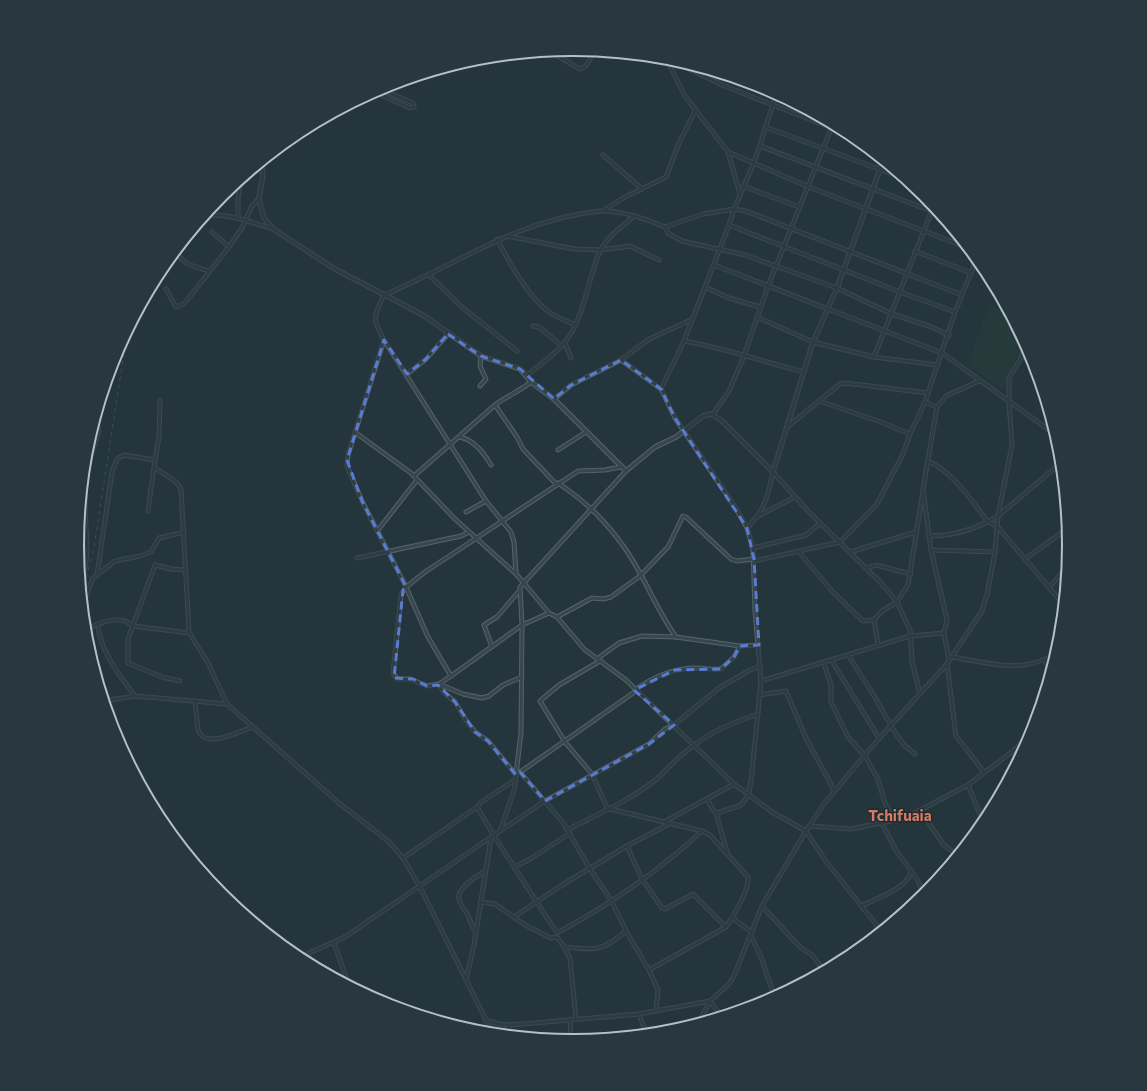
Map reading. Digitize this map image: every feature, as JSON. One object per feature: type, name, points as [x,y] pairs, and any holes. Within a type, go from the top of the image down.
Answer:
[{"type":"street","points":[[557,57],[580,69],[586,66],[591,57]]},
{"type":"street","points":[[669,65],[678,84],[728,152],[740,194]]},
{"type":"street","points":[[691,71],[822,124]]},
{"type":"street","points":[[381,95],[410,108],[414,107],[413,103],[388,92]]},
{"type":"street","points":[[661,389],[684,341],[734,209],[760,146],[774,99]]},
{"type":"street","points":[[516,574],[513,537],[502,520],[486,501],[407,374],[384,340],[377,327],[374,317],[384,295],[429,275],[497,239],[541,223],[602,211],[666,177],[679,144],[696,109]]},
{"type":"street","points":[[765,127],[892,173]]},
{"type":"street","points":[[492,647],[484,625],[497,617],[520,590],[523,582],[593,509],[626,471],[648,451],[684,430],[703,416],[713,414],[729,391],[744,356],[760,307],[783,247],[799,207],[809,187],[830,129]]},
{"type":"street","points":[[760,146],[931,211],[874,357]]},
{"type":"street","points":[[728,152],[753,164],[865,210],[959,244]]},
{"type":"street","points":[[603,155],[642,189]]},
{"type":"street","points":[[747,528],[758,516],[769,492],[773,472],[813,342],[837,288],[881,165]]},
{"type":"street","points":[[262,168],[263,175],[259,198],[264,218],[273,229]]},
{"type":"street","points":[[743,186],[799,207]]},
{"type":"street","points":[[238,219],[240,187]]},
{"type":"street","points":[[166,289],[175,306],[177,307],[182,305],[229,247],[246,220],[252,206],[259,198]]},
{"type":"street","points":[[665,227],[694,216],[734,209],[751,213],[790,229],[850,250],[962,295]]},
{"type":"street","points":[[602,211],[653,220],[665,227],[668,233],[682,241],[745,255],[837,288],[892,314],[930,326],[949,335]]},
{"type":"street","points":[[212,215],[246,220],[273,229],[335,269],[424,315],[448,334],[481,356],[520,369],[527,375],[531,382],[554,399],[626,471]]},
{"type":"street","points":[[527,375],[563,344],[576,324],[600,250],[620,228],[635,216]]},
{"type":"street","points":[[729,225],[955,312]]},
{"type":"street","points":[[212,232],[229,247]]},
{"type":"street","points":[[506,236],[574,249],[600,250],[630,246],[659,260]]},
{"type":"street","points":[[497,239],[509,261],[540,303],[550,312],[576,324]]},
{"type":"street","points":[[915,251],[971,273]]},
{"type":"street","points":[[179,257],[188,264],[209,271]]},
{"type":"street","points":[[714,264],[942,353],[1049,430]]},
{"type":"street","points":[[557,617],[592,598],[603,599],[611,597],[640,576],[668,547],[683,516],[686,517],[731,559],[737,561],[754,560],[799,552],[840,542],[877,504],[903,454],[910,434],[925,402],[949,335],[955,312],[974,265]]},
{"type":"street","points":[[429,275],[463,308],[517,351]]},
{"type":"street","points":[[705,287],[729,298],[760,307]]},
{"type":"street","points":[[757,317],[813,342],[874,357],[938,365]]},
{"type":"street","points":[[554,399],[571,385],[621,360],[649,339],[691,320]]},
{"type":"street","points":[[533,326],[539,326],[563,344],[572,358]]},
{"type":"street","points":[[407,374],[426,359],[448,334]]},
{"type":"street","points":[[384,340],[348,455],[347,466],[362,501],[406,586],[428,637],[452,676]]},
{"type":"street","points":[[684,341],[731,350],[744,356],[804,372]]},
{"type":"street","points":[[701,1018],[710,1001],[729,984],[734,976],[762,906],[806,831],[834,790],[879,738],[947,664],[982,611],[987,595],[995,552],[998,516],[1012,445],[1009,378],[1021,358],[1023,351]]},
{"type":"street","points":[[480,386],[486,379],[480,366],[481,356]]},
{"type":"street","points":[[1021,358],[1025,356]]},
{"type":"street","points":[[621,360],[661,389],[669,408],[733,503],[747,528],[753,548],[755,611],[761,681],[749,794],[740,806],[716,813]]},
{"type":"street","points":[[799,552],[832,591],[862,621],[874,620],[882,611],[897,602],[906,589],[911,574],[916,532],[937,407],[946,396],[979,381]]},
{"type":"street","points":[[414,476],[450,443],[506,396],[522,390],[531,382]]},
{"type":"street","points":[[787,427],[840,384],[845,383],[928,393]]},
{"type":"street","points":[[148,511],[154,460],[159,436],[160,401]]},
{"type":"street","points":[[819,401],[881,422],[910,434]]},
{"type":"street","points":[[925,402],[937,407]]},
{"type":"street","points":[[495,405],[518,437],[523,449],[557,483],[593,509],[624,548],[676,637]]},
{"type":"street","points":[[713,414],[721,420],[773,472],[820,523],[867,568],[897,602],[909,626],[912,661],[920,694]]},
{"type":"street","points":[[95,442],[99,432],[98,429]]},
{"type":"street","points":[[558,450],[586,432]]},
{"type":"street","points":[[356,433],[414,476],[469,532],[516,574],[549,613],[557,617],[584,649],[626,680],[734,784],[772,812],[806,831],[825,860],[879,928]]},
{"type":"street","points":[[459,437],[465,438],[480,450],[491,465]]},
{"type":"street","points":[[97,575],[112,472],[117,459],[124,455],[154,460]]},
{"type":"street","points":[[928,461],[939,466],[988,522],[997,526],[1060,600]]},
{"type":"street","points":[[154,467],[180,486],[190,632],[208,663],[227,704],[339,803],[388,841],[403,858],[420,887],[489,1028]]},
{"type":"street","points":[[549,613],[522,624],[440,684],[428,686],[410,679],[397,679],[393,676],[400,595],[406,586],[557,483],[580,471],[605,470],[621,467]]},
{"type":"street","points":[[930,536],[955,533],[988,522],[998,516],[1057,467]]},
{"type":"street","points":[[378,530],[417,480]]},
{"type":"street","points":[[923,490],[931,550],[947,620],[944,634],[950,658]]},
{"type":"street","points":[[758,516],[795,496]]},
{"type":"street","points":[[466,512],[486,501]]},
{"type":"street","points":[[85,508],[87,544],[85,569]]},
{"type":"street","points":[[753,548],[806,535],[820,523]]},
{"type":"street","points":[[87,595],[93,578],[115,561],[140,556],[151,552],[159,538],[184,532]]},
{"type":"street","points":[[357,558],[461,536],[469,532]]},
{"type":"street","points":[[850,552],[916,532]]},
{"type":"street","points":[[1025,559],[1063,532]]},
{"type":"street","points":[[931,550],[995,552]]},
{"type":"street","points":[[180,681],[162,677],[128,663],[128,639],[134,625],[139,605],[155,565],[171,570],[186,570]]},
{"type":"street","points":[[867,568],[876,565],[911,574]]},
{"type":"street","points":[[1048,586],[1062,573]]},
{"type":"street","points":[[500,831],[511,803],[516,777],[521,733],[522,624],[520,590]]},
{"type":"street","points":[[91,627],[111,619],[163,630],[190,632]]},
{"type":"street","points":[[874,620],[878,645]]},
{"type":"street","points":[[98,624],[111,661],[135,696]]},
{"type":"street","points":[[761,681],[910,636],[944,634]]},
{"type":"street","points":[[609,810],[592,774],[565,742],[540,701],[559,685],[598,660],[607,651],[631,638],[642,636],[676,637],[740,646],[759,645]]},
{"type":"street","points":[[403,858],[477,806],[516,777],[520,772],[565,742],[635,690],[653,679],[675,670],[697,668],[721,669],[734,657],[740,646]]},
{"type":"street","points":[[848,655],[905,746],[915,754]]},
{"type":"street","points":[[950,658],[1014,666],[1029,666],[1050,657]]},
{"type":"street","points":[[832,660],[879,738]]},
{"type":"street","points":[[1045,660],[1048,665]]},
{"type":"street","points":[[824,663],[831,685],[831,702],[848,737],[865,756],[878,779],[885,803],[894,820]]},
{"type":"street","points":[[947,664],[956,736],[984,772]]},
{"type":"street","points":[[305,955],[334,943],[420,887],[545,801],[649,744],[664,729],[674,725],[719,688],[750,670],[760,666]]},
{"type":"street","points":[[440,684],[463,694],[482,698],[489,696],[502,685],[522,677]]},
{"type":"street","points":[[440,684],[444,693],[456,702],[464,719],[475,732],[488,741],[516,777]]},
{"type":"street","points":[[759,696],[786,692],[806,738],[834,790]]},
{"type":"street","points":[[109,700],[135,696],[227,704]]},
{"type":"street","points":[[195,702],[198,730],[205,739],[214,740],[253,727]]},
{"type":"street","points":[[567,830],[609,810],[659,778],[670,765],[693,746],[729,724],[758,714]]},
{"type":"street","points":[[810,826],[851,829],[905,818],[968,785],[1021,743]]},
{"type":"street","points":[[520,772],[567,830],[590,869],[611,900],[649,970],[658,990],[656,1010]]},
{"type":"street","points":[[514,917],[627,846],[734,784]]},
{"type":"street","points":[[968,785],[981,817]]},
{"type":"street","points":[[707,799],[716,813],[728,854]]},
{"type":"street","points":[[477,806],[493,837],[537,902],[570,958],[576,1019]]},
{"type":"street","points":[[609,810],[668,822],[702,831],[710,835],[749,879],[732,918],[726,927],[649,970]]},
{"type":"street","points":[[920,810],[943,844],[954,853]]},
{"type":"street","points":[[881,822],[897,852],[911,871],[922,890]]},
{"type":"street","points":[[480,902],[495,904],[525,925],[551,938],[673,858],[702,831]]},
{"type":"street","points":[[514,867],[569,834]]},
{"type":"street","points":[[466,980],[493,837]]},
{"type":"street","points":[[627,846],[642,879],[662,908],[666,909],[693,894],[726,927]]},
{"type":"street","points":[[476,932],[471,926],[468,915],[459,899],[459,895],[477,875],[486,871]]},
{"type":"street","points":[[861,906],[887,894],[902,884],[907,880],[911,871]]},
{"type":"street","points":[[762,906],[800,947],[812,955],[821,967]]},
{"type":"street","points":[[732,918],[752,932]]},
{"type":"street","points":[[564,947],[599,949],[612,943],[626,930]]},
{"type":"street","points":[[751,936],[761,957],[773,993]]},
{"type":"street","points":[[334,943],[347,979]]},
{"type":"street","points":[[485,1020],[499,1024],[511,1024],[639,1014],[710,1001]]},
{"type":"street","points":[[710,1001],[719,1013]]},
{"type":"street","points":[[639,1014],[645,1030]]},
{"type":"street","points":[[570,1019],[571,1035]]},
{"type":"street","points":[[505,1030],[511,1024]]},
{"type":"highlighted area","points":[[448,334],[481,356],[520,369],[554,399],[571,385],[621,360],[661,389],[675,418],[747,528],[754,559],[759,645],[740,646],[734,657],[721,669],[675,670],[634,690],[674,725],[649,744],[545,801],[520,772],[516,775],[488,741],[475,732],[455,702],[438,685],[427,686],[413,679],[394,678],[403,590],[406,587],[362,501],[347,460],[384,340],[407,374],[426,359]]},
{"type":"green space","points":[[989,304],[1002,309],[1021,347],[1003,389],[968,365]]},
{"type":"railway","points":[[85,581],[93,554],[124,351]]},
{"type":"district","name":"Tchifuaia","points":[[900,816]]}]
